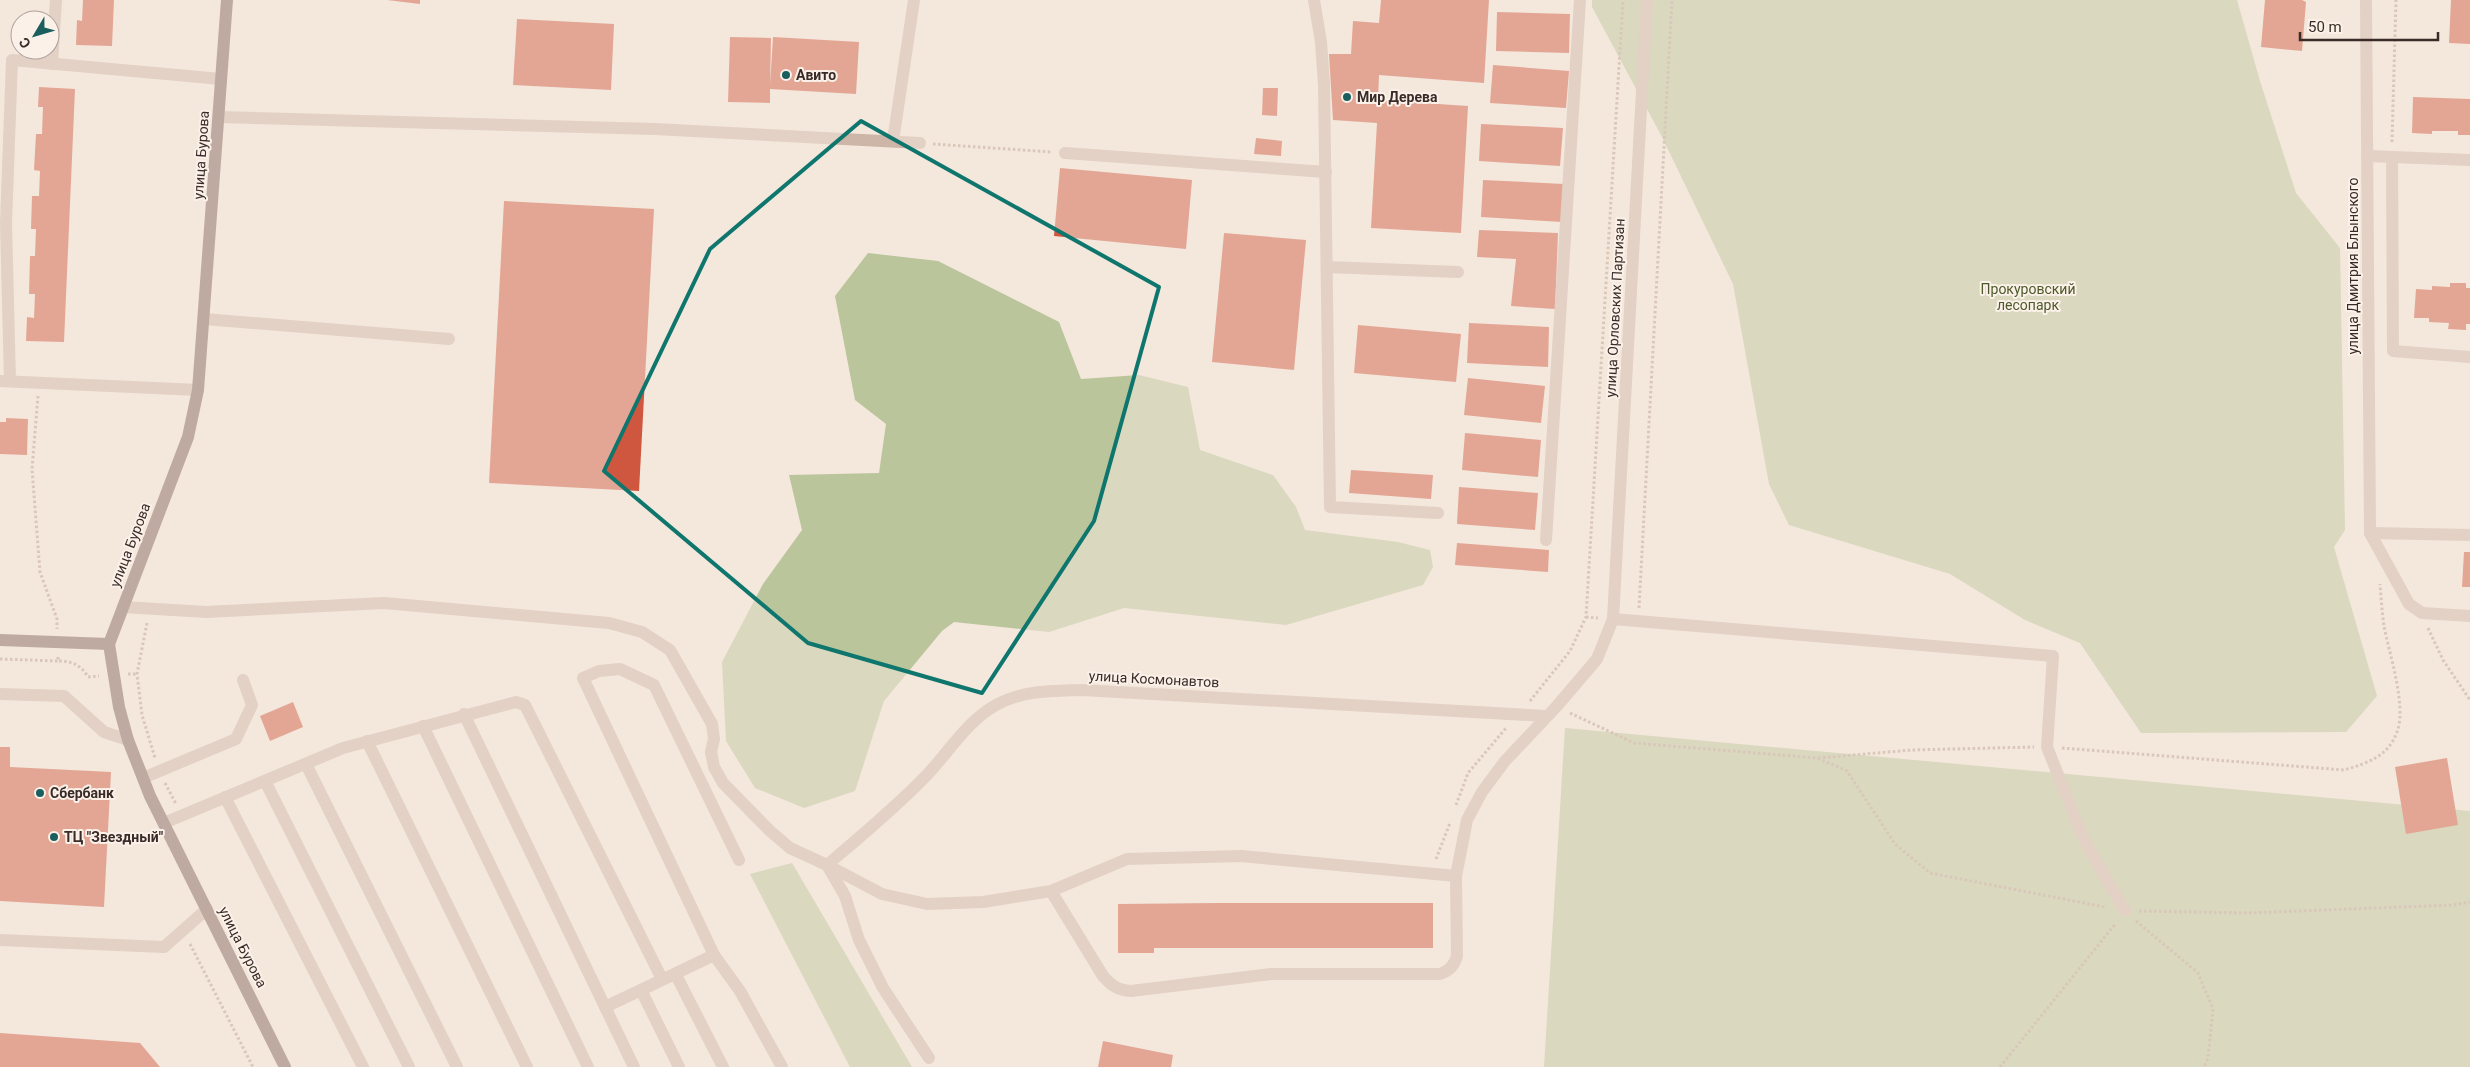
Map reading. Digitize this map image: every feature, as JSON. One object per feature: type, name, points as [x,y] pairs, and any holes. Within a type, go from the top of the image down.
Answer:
[{"type":"main road","name":"улица Бурова","points":[[227,0],[198,390],[188,437],[108,644],[128,740],[143,778],[285,1067]]},
{"type":"main road","points":[[0,640],[108,644]]},
{"type":"street","points":[[52,64],[56,0]]},
{"type":"street","points":[[893,141],[914,0]]},
{"type":"street","points":[[1314,0],[1321,42],[1326,172],[1330,507],[1438,513]]},
{"type":"street","points":[[1546,540],[1580,0]]},
{"type":"street","name":"улица Орловских Партизан","points":[[1051,890],[1103,976],[1112,986],[1120,990],[1130,991],[1271,974],[1440,974],[1449,970],[1457,956],[1456,876],[1467,820],[1482,792],[1505,761],[1557,706],[1597,659],[1613,619],[1647,0]]},
{"type":"street","name":"улица Дмитрия Блынского","points":[[2366,0],[2370,532]]},
{"type":"street","points":[[198,390],[5,381],[6,223],[12,60],[221,79]]},
{"type":"street","points":[[219,117],[654,129],[920,143]]},
{"type":"street","points":[[1065,153],[1326,172]]},
{"type":"street","points":[[2367,156],[2470,160]]},
{"type":"street","points":[[2392,157],[2392,351],[2470,357]]},
{"type":"street","points":[[1327,267],[1458,272]]},
{"type":"street","points":[[204,319],[449,339]]},
{"type":"street","points":[[2470,534],[2370,532],[2409,604],[2422,613],[2470,616]]},
{"type":"street","points":[[123,607],[206,612],[336,604],[394,604],[609,623],[642,632],[670,650],[712,724],[714,739],[711,752],[714,767],[723,783],[769,830],[790,848],[882,894],[927,904],[983,902],[1051,890],[1127,859],[1241,856],[1456,876]]},
{"type":"street","points":[[1613,619],[2053,656],[2047,747],[2084,840],[2125,911]]},
{"type":"street","points":[[739,860],[654,685],[620,670],[600,672],[583,678],[714,955],[740,991],[782,1067]]},
{"type":"street","points":[[143,778],[236,739],[252,705],[243,680]]},
{"type":"street","name":"улица Космонавтов","points":[[827,865],[928,775],[967,728],[996,705],[1030,692],[1082,690],[1546,716]]},
{"type":"street","points":[[0,694],[64,696],[104,732],[128,740]]},
{"type":"street","points":[[164,823],[343,748],[464,714],[516,702],[525,705],[662,979]]},
{"type":"street","points":[[464,714],[634,1067]]},
{"type":"street","points":[[422,726],[588,1067]]},
{"type":"street","points":[[367,741],[527,1067]]},
{"type":"street","points":[[306,764],[456,1067]]},
{"type":"street","points":[[265,781],[409,1067]]},
{"type":"street","points":[[225,798],[363,1067]]},
{"type":"street","points":[[827,865],[845,896],[859,940],[883,988],[929,1058]]},
{"type":"street","points":[[0,940],[164,947],[206,909]]},
{"type":"street","points":[[605,1007],[714,955]]},
{"type":"street","points":[[676,974],[723,1067]]},
{"type":"street","points":[[641,990],[679,1067]]},
{"type":"path","points":[[1454,810],[1468,773],[1570,651],[1586,617],[1623,0]]},
{"type":"path","points":[[1638,621],[1672,0]]},
{"type":"path","points":[[2392,157],[2396,0]]},
{"type":"path","points":[[920,143],[1065,153]]},
{"type":"path","points":[[38,382],[32,469],[40,572],[57,619],[58,661]]},
{"type":"path","points":[[1557,706],[1634,743],[1817,758],[1912,750],[2047,747],[2344,770],[2370,762],[2386,750],[2398,731],[2399,695],[2384,625],[2379,578]]},
{"type":"path","points":[[149,608],[137,674],[142,715],[159,771],[182,816]]},
{"type":"path","points":[[2422,613],[2443,660],[2470,700]]},
{"type":"path","points":[[0,659],[71,661],[83,669],[88,677],[137,674]]},
{"type":"path","points":[[1817,758],[1847,771],[1895,844],[1930,873],[2125,911],[2247,913],[2454,905],[2470,902]]},
{"type":"path","points":[[1431,874],[1451,819]]},
{"type":"path","points":[[2000,1067],[2125,911]]},
{"type":"path","points":[[2125,911],[2198,973],[2213,1008],[2208,1058],[2204,1067]]},
{"type":"path","points":[[183,930],[253,1067]]},
{"type":"highlighted area","points":[[861,121],[1159,287],[1094,521],[982,693],[808,643],[604,471],[710,249]]},
{"type":"green space","name":"Прокуровский лесопарк","points":[[1592,0],[2237,0],[2260,81],[2296,193],[2340,248],[2345,530],[2334,547],[2377,696],[2346,732],[2141,733],[2080,643],[2025,620],[1950,574],[1789,525],[1769,484],[1733,284],[1662,137],[1592,7]]},
{"type":"green space","points":[[868,253],[938,261],[1059,322],[1081,379],[1139,375],[1188,387],[1200,450],[1273,475],[1296,507],[1305,530],[1398,542],[1430,550],[1433,567],[1423,585],[1286,625],[1124,608],[1049,632],[954,622],[942,631],[884,701],[855,791],[804,808],[755,788],[726,741],[722,662],[763,584],[802,530],[789,475],[879,473],[886,424],[855,400],[835,296]]},
{"type":"green space","points":[[1565,728],[2470,811],[2470,1067],[1544,1067]]},
{"type":"green space","points":[[792,863],[912,1067],[850,1067],[750,874]]},
{"type":"building","points":[[83,0],[114,0],[112,46],[76,45],[77,20],[82,21]]},
{"type":"building","points":[[387,0],[420,0],[420,4]]},
{"type":"building","points":[[1381,0],[1489,0],[1484,83],[1379,75],[1378,100],[1468,106],[1461,233],[1371,228],[1377,123],[1333,120],[1329,54],[1351,54],[1353,21],[1379,23]]},
{"type":"building","points":[[2265,0],[2302,0],[2306,2],[2302,51],[2261,47]]},
{"type":"building","points":[[2451,0],[2470,0],[2470,44],[2449,43]]},
{"type":"building","points":[[1497,12],[1570,14],[1569,53],[1496,51]]},
{"type":"building","points":[[517,19],[614,24],[611,90],[513,85]]},
{"type":"building","points":[[730,37],[771,38],[770,85],[773,37],[859,42],[856,94],[770,89],[770,103],[728,102]]},
{"type":"building","points":[[1493,65],[1569,71],[1566,108],[1490,103]]},
{"type":"building","points":[[39,87],[75,89],[64,342],[26,341],[27,317],[34,318],[35,294],[29,294],[30,256],[35,256],[36,229],[31,229],[32,196],[39,196],[40,171],[34,170],[36,134],[42,134],[43,107],[38,107]]},
{"type":"building","points":[[1263,88],[1278,88],[1277,116],[1262,115]]},
{"type":"building","points":[[2413,97],[2470,99],[2470,135],[2458,135],[2458,131],[2432,131],[2432,134],[2412,133]]},
{"type":"building","points":[[1481,124],[1563,128],[1560,166],[1479,161]]},
{"type":"building","points":[[1256,138],[1282,141],[1281,156],[1254,154]]},
{"type":"building","points":[[1060,168],[1192,180],[1186,249],[1054,236]]},
{"type":"building","points":[[1483,180],[1564,184],[1562,222],[1481,217]]},
{"type":"building","points":[[504,201],[654,209],[639,491],[489,483]]},
{"type":"building","points":[[1479,230],[1558,233],[1555,309],[1511,306],[1516,259],[1477,257]]},
{"type":"building","points":[[1224,233],[1306,240],[1294,370],[1212,362]]},
{"type":"building","points":[[2450,283],[2466,283],[2466,288],[2470,288],[2470,324],[2466,324],[2466,330],[2448,329],[2449,323],[2429,322],[2429,318],[2414,318],[2416,289],[2432,290],[2432,286],[2450,287]]},
{"type":"building","points":[[1469,323],[1549,327],[1548,367],[1467,363]]},
{"type":"building","points":[[1358,325],[1461,334],[1456,382],[1354,373]]},
{"type":"building","points":[[1468,378],[1545,386],[1541,423],[1464,415]]},
{"type":"building","points":[[6,418],[28,419],[27,455],[0,454],[0,422],[6,422]]},
{"type":"building","points":[[1465,433],[1541,440],[1538,477],[1462,470]]},
{"type":"building","points":[[1351,470],[1433,475],[1431,499],[1349,493]]},
{"type":"building","points":[[1459,487],[1538,493],[1535,530],[1457,524]]},
{"type":"building","points":[[1457,543],[1549,550],[1548,572],[1455,565]]},
{"type":"building","points":[[2464,552],[2470,552],[2470,587],[2462,587]]},
{"type":"building","points":[[293,702],[303,727],[270,741],[260,716]]},
{"type":"building","name":"ТЦ \"Звездный\"","points":[[0,747],[10,747],[10,767],[111,772],[104,907],[0,901]]},
{"type":"building","points":[[2447,758],[2458,825],[2406,834],[2395,767]]},
{"type":"building","points":[[1433,903],[1433,948],[1154,948],[1154,953],[1118,953],[1118,904]]},
{"type":"building","points":[[0,1033],[140,1043],[160,1067],[0,1067]]},
{"type":"building","points":[[1103,1041],[1173,1055],[1171,1067],[1098,1067]]},
{"type":"place","name":"Авито","points":[[786,75]]},
{"type":"place","name":"Мир Дерева","points":[[1347,97]]},
{"type":"place","name":"Сбербанк","points":[[40,793]]},
{"type":"place","name":"ТЦ \"Звездный\"","points":[[54,837]]}]
